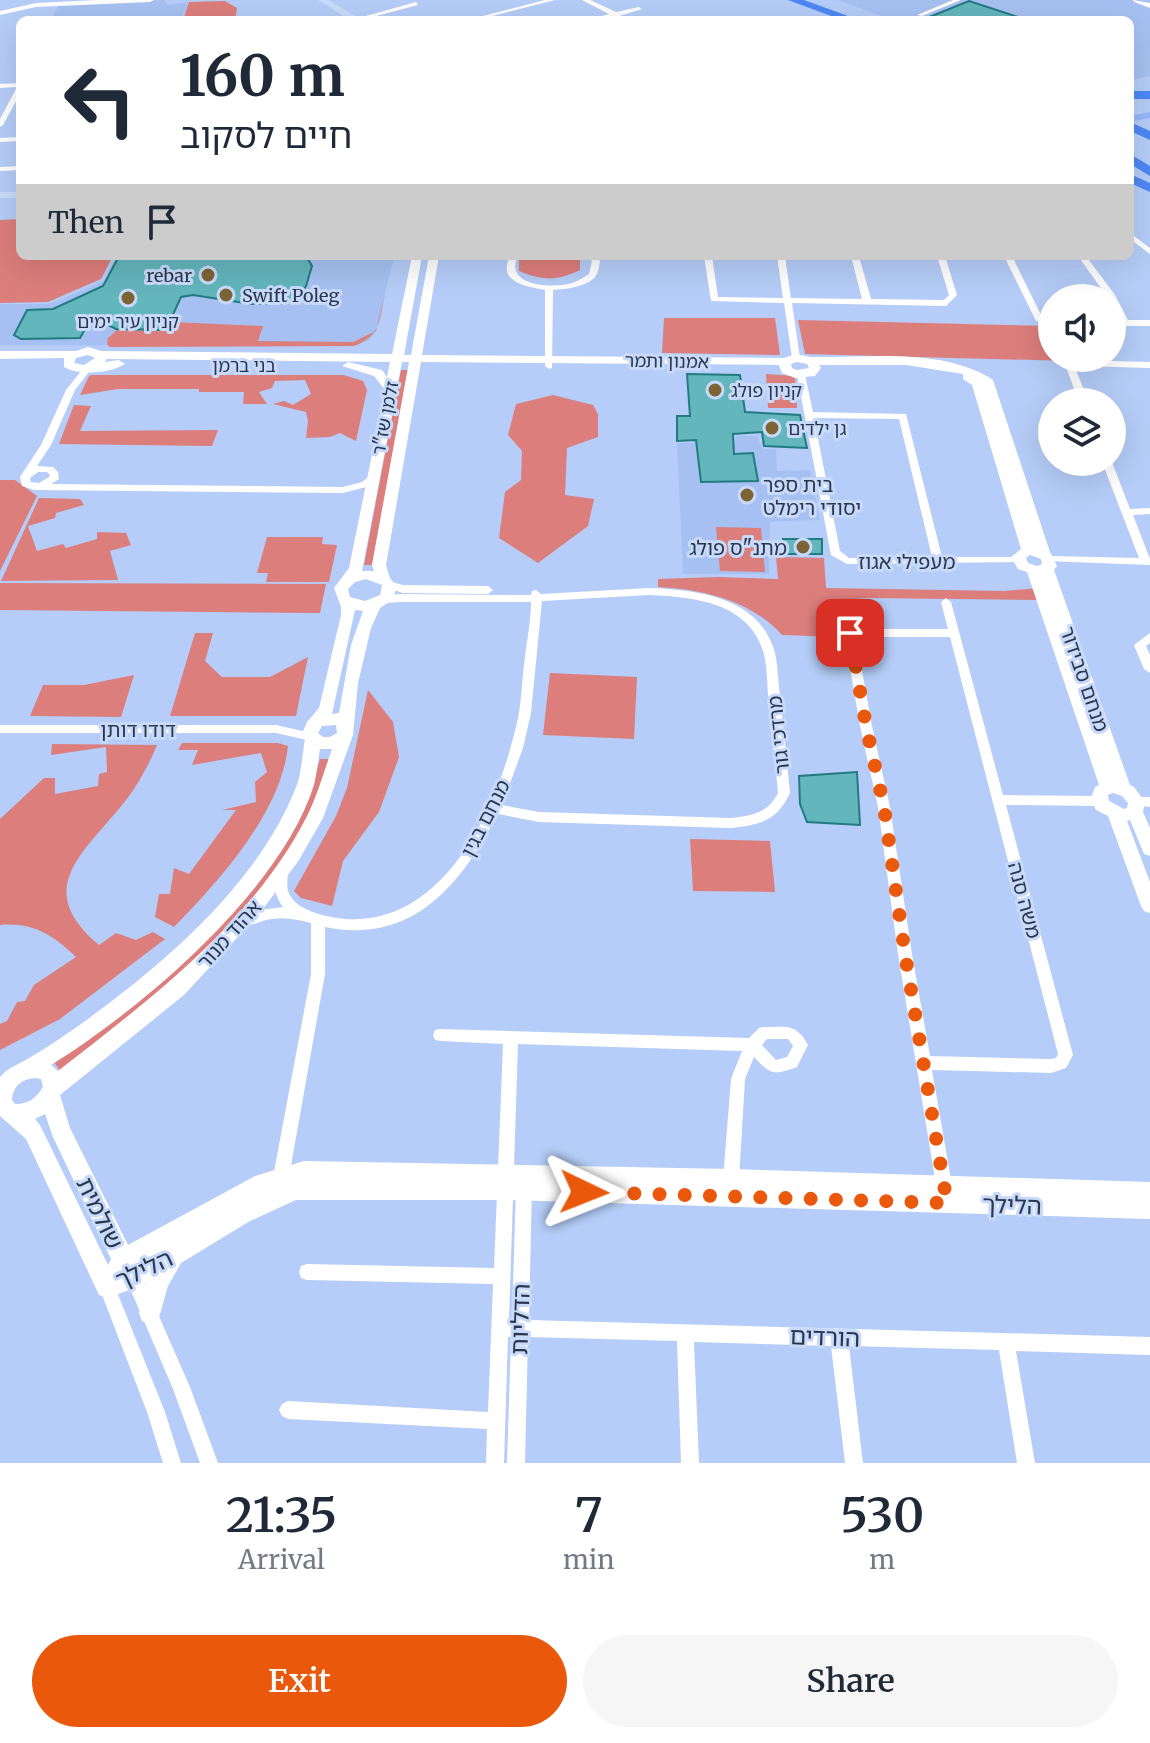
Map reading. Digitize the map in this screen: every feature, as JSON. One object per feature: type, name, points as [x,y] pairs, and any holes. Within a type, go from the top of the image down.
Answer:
[{"type":"highway","points":[[790,2],[822,16]]},
{"type":"highway","points":[[790,2],[839,16]]},
{"type":"highway","points":[[1136,118],[1150,136]]},
{"type":"main road","points":[[306,0],[333,16]]},
{"type":"main road","points":[[322,0],[357,16]]},
{"type":"main road","points":[[1136,118],[1150,108]]},
{"type":"street","points":[[4,10],[45,2],[96,0]]},
{"type":"street","points":[[45,2],[150,0]]},
{"type":"street","points":[[487,16],[552,0]]},
{"type":"street","points":[[585,0],[618,16]]},
{"type":"street","points":[[920,15],[958,0]]},
{"type":"street","points":[[1137,0],[1150,6]]},
{"type":"street","points":[[369,16],[416,4]]},
{"type":"street","points":[[607,16],[639,9]]},
{"type":"street","points":[[466,10],[476,16]]},
{"type":"street","points":[[501,12],[508,16]]},
{"type":"street","points":[[0,125],[16,95]]},
{"type":"street","points":[[6,114],[16,113]]},
{"type":"street","points":[[1134,238],[1150,252]]},
{"type":"street","name":"זלמן שז\"ר","points":[[350,578],[356,568],[416,260]]},
{"type":"street","name":"זלמן שז\"ר","points":[[386,581],[379,565],[433,260]]},
{"type":"street","points":[[511,260],[510,271],[515,278],[549,288],[576,284],[593,275],[595,260]]},
{"type":"street","points":[[709,260],[714,299],[788,301],[951,300],[953,295],[942,260]]},
{"type":"street","points":[[782,260],[788,301],[788,362],[801,375],[812,366]]},
{"type":"street","points":[[856,260],[867,301]]},
{"type":"street","points":[[1010,260],[1038,317]]},
{"type":"street","points":[[1085,260],[1103,284]]},
{"type":"street","points":[[549,288],[549,363]]},
{"type":"street","points":[[1126,323],[1150,323]]},
{"type":"street","points":[[353,358],[380,351],[402,332]]},
{"type":"street","points":[[419,343],[424,352],[442,362]]},
{"type":"street","name":"בני ברמן","points":[[72,362],[88,351],[100,355],[353,358],[396,362]]},
{"type":"street","points":[[0,355],[72,362]]},
{"type":"street","points":[[100,355],[101,359],[82,372],[46,445],[27,474],[24,480],[34,487],[343,490],[358,487],[374,476]]},
{"type":"street","points":[[0,363],[72,362]]},
{"type":"street","points":[[71,390],[72,362]]},
{"type":"street","name":"בני ברמן","points":[[72,362],[90,367],[396,362]]},
{"type":"street","name":"אמנון ותמר","points":[[396,362],[788,362]]},
{"type":"street","points":[[412,380],[421,371],[442,362]]},
{"type":"street","points":[[788,362],[812,366],[958,369],[978,383],[1023,555],[1043,563],[1148,562],[1112,476]]},
{"type":"street","name":"אמנון ותמר","points":[[549,363],[706,370],[788,362]]},
{"type":"street","points":[[1078,388],[1070,367],[1076,363],[1150,365]]},
{"type":"street","points":[[323,365],[372,370],[382,377],[391,390]]},
{"type":"street","name":"מנחם סבידור","points":[[958,369],[980,373],[989,383],[1110,793]]},
{"type":"street","name":"מעפילי אגוז","points":[[801,375],[835,553],[847,561],[938,561],[1023,555]]},
{"type":"street","points":[[809,415],[903,416],[938,561]]},
{"type":"street","points":[[34,487],[51,482],[55,472],[46,445]]},
{"type":"street","points":[[27,474],[40,469],[78,483],[108,489]]},
{"type":"street","points":[[343,490],[362,496],[369,503]]},
{"type":"street","points":[[1126,512],[1150,511]]},
{"type":"street","points":[[315,730],[326,710],[348,615],[341,588],[350,578],[367,574],[386,581],[389,593],[366,617],[346,710],[346,731]]},
{"type":"street","name":"מרדכי גור","points":[[386,581],[410,589],[536,595]]},
{"type":"street","name":"מרדכי גור","points":[[378,603],[398,598],[640,592],[704,598],[737,610],[759,630],[770,656],[784,793],[780,804],[762,818],[731,823],[539,817],[494,808]]},
{"type":"street","name":"מנחם בגין","points":[[240,924],[268,912],[301,913],[343,924],[365,923],[416,910],[435,894],[462,863],[494,808],[510,769],[524,720],[536,595]]},
{"type":"street","points":[[343,599],[355,606],[378,603]]},
{"type":"street","name":"משה סנה","points":[[923,1063],[1051,1066],[1061,1063],[1066,1055],[946,602]]},
{"type":"street","points":[[946,1194],[884,807],[850,633],[953,633]]},
{"type":"street","points":[[1150,637],[1140,645],[1150,669]]},
{"type":"street","points":[[315,730],[333,718],[346,731]]},
{"type":"street","name":"דודו דותן","points":[[0,729],[315,730]]},
{"type":"street","points":[[315,730],[329,744],[346,731]]},
{"type":"street","name":"אהוד מנור","points":[[13,1076],[56,1052],[139,992],[185,951],[233,898],[272,848],[292,814],[313,758],[315,730]]},
{"type":"street","name":"אהוד מנור","points":[[52,1092],[177,989],[240,924],[282,871],[315,818],[346,731]]},
{"type":"street","points":[[997,800],[1110,793],[1141,805]]},
{"type":"street","points":[[1110,793],[1150,906]]},
{"type":"street","points":[[1116,815],[1127,815],[1141,805]]},
{"type":"street","points":[[1141,805],[1150,849]]},
{"type":"street","points":[[282,871],[280,890],[283,898],[301,913]]},
{"type":"street","points":[[281,1177],[318,974],[318,918]]},
{"type":"street","points":[[440,1035],[752,1045],[738,1079],[731,1179]]},
{"type":"street","points":[[511,1037],[514,1183]]},
{"type":"street","points":[[44,1069],[50,1074],[52,1092],[32,1111],[7,1112],[1,1098],[13,1076],[44,1069]]},
{"type":"street","name":"שולמית","points":[[52,1092],[60,1130],[150,1313],[209,1463]]},
{"type":"street","name":"שולמית","points":[[7,1112],[28,1123],[107,1287],[156,1412],[172,1463]]},
{"type":"street","name":"הלילך","points":[[107,1287],[129,1270],[147,1246],[262,1183],[304,1171],[514,1183],[946,1194],[1150,1192]]},
{"type":"street","name":"הלילך","points":[[129,1270],[173,1257],[242,1214],[295,1190],[731,1179],[1150,1209]]},
{"type":"street","name":"הדליות","points":[[495,1463],[501,1276],[514,1183]]},
{"type":"street","name":"הדליות","points":[[514,1183],[520,1330],[516,1463]]},
{"type":"street","points":[[112,1236],[147,1246]]},
{"type":"street","points":[[150,1313],[158,1282],[173,1257]]},
{"type":"street","name":"הדליות","points":[[307,1272],[501,1276]]},
{"type":"street","name":"הורדים","points":[[499,1328],[1150,1347]]},
{"type":"street","points":[[685,1334],[690,1463]]},
{"type":"street","points":[[839,1338],[854,1463]]},
{"type":"street","points":[[1006,1342],[1026,1463]]},
{"type":"street","points":[[288,1410],[496,1421]]},
{"type":"shaded area","points":[[164,0],[168,5],[188,2],[183,16],[53,16],[59,4]]},
{"type":"shaded area","points":[[838,0],[1150,0],[1150,76],[1134,79],[1134,16],[881,16]]},
{"type":"shaded area","points":[[225,1],[237,8],[236,16],[184,16],[189,2]]},
{"type":"shaded area","points":[[16,219],[16,260],[111,260],[101,279],[48,302],[0,303],[0,220]]},
{"type":"shaded area","points":[[114,260],[393,260],[376,332],[368,341],[354,346],[0,345],[0,304],[49,304],[105,281]]},
{"type":"shaded area","points":[[519,260],[580,260],[580,270],[557,278],[535,277],[519,271]]},
{"type":"shaded area","points":[[664,318],[775,318],[780,355],[662,353]]},
{"type":"shaded area","points":[[798,320],[1038,326],[1038,360],[805,354]]},
{"type":"shaded area","points":[[172,322],[263,326],[258,341],[353,342],[374,332],[354,346],[110,347],[107,344],[108,338],[117,330],[169,331]]},
{"type":"shaded area","points":[[401,370],[408,370],[372,565],[364,565]]},
{"type":"shaded area","points":[[766,374],[795,376],[797,408],[768,408]]},
{"type":"shaded area","points":[[92,375],[344,375],[363,381],[367,390],[356,441],[340,433],[330,437],[306,438],[306,412],[273,404],[284,401],[293,405],[311,394],[305,380],[275,381],[272,388],[259,392],[267,404],[243,404],[244,392],[199,392],[199,389],[118,389],[80,395]]},
{"type":"shaded area","points":[[553,395],[593,405],[598,414],[598,437],[567,448],[565,495],[594,499],[588,526],[538,563],[499,538],[505,492],[521,480],[522,451],[508,435],[516,404]]},
{"type":"shaded area","points":[[74,405],[91,406],[80,431],[218,430],[212,446],[59,444]]},
{"type":"shaded area","name":"בית ספר יסודי רימלט","points":[[736,436],[757,436],[763,449],[776,449],[777,471],[810,470],[820,520],[770,522],[769,574],[683,574],[677,443],[735,443]]},
{"type":"shaded area","points":[[0,480],[15,480],[37,496],[0,571]]},
{"type":"shaded area","points":[[39,498],[80,499],[84,505],[28,526],[37,551],[63,544],[66,548],[97,539],[97,532],[126,533],[131,545],[110,551],[118,580],[1,581]]},
{"type":"shaded area","points":[[716,527],[761,528],[765,572],[720,571]]},
{"type":"shaded area","points":[[267,537],[323,537],[322,544],[337,545],[329,582],[266,582],[268,573],[257,573]]},
{"type":"shaded area","points":[[776,557],[824,558],[826,588],[1004,591],[1039,588],[1039,600],[866,598],[829,602],[833,625],[846,626],[841,637],[836,637],[782,635],[770,623],[741,605],[709,594],[658,587],[658,579],[778,579]]},
{"type":"shaded area","points":[[0,583],[326,584],[320,613],[0,610]]},
{"type":"shaded area","points":[[195,633],[213,633],[205,661],[222,677],[270,677],[308,657],[296,716],[170,716]]},
{"type":"shaded area","points":[[550,673],[637,677],[634,739],[543,735]]},
{"type":"shaded area","points":[[134,675],[121,717],[30,716],[43,685],[84,685]]},
{"type":"shaded area","points":[[368,690],[393,722],[399,757],[379,812],[343,861],[332,906],[301,898],[294,891],[336,816],[347,788]]},
{"type":"shaded area","points":[[182,743],[278,743],[288,746],[274,796],[261,821],[210,889],[174,927],[155,917],[159,894],[170,894],[174,868],[189,874],[236,810],[222,810],[256,802],[255,782],[267,772],[261,753],[192,765],[198,750],[178,750]]},
{"type":"shaded area","points":[[52,744],[157,745],[130,795],[77,860],[67,892],[70,908],[80,926],[99,945],[116,933],[136,940],[153,932],[165,939],[60,1019],[0,1050],[0,1024],[7,1021],[17,1002],[25,1001],[34,985],[76,957],[42,932],[23,926],[0,925],[0,819],[44,778],[55,778],[55,794],[98,786],[99,774],[107,772],[106,747],[51,755]]},
{"type":"shaded area","points":[[320,759],[331,759],[310,817],[288,856],[262,892],[200,957],[61,1072],[54,1062],[191,955],[315,776]]},
{"type":"shaded area","points":[[690,839],[770,841],[775,892],[693,891]]},
{"type":"building","points":[[969,1],[1015,16],[932,16]]},
{"type":"building","name":"קניון עיר ימים","points":[[117,260],[308,260],[312,266],[306,286],[299,296],[284,304],[251,304],[193,295],[181,297],[166,330],[116,329],[92,317],[80,338],[21,339],[14,335],[27,310],[53,309],[103,286]]},
{"type":"building","points":[[687,374],[740,375],[745,412],[800,415],[807,448],[764,446],[762,432],[733,434],[734,454],[753,453],[758,481],[701,482],[696,440],[677,441],[677,416],[690,416]]},
{"type":"building","name":"מתנ\"ס פולג","points":[[783,539],[822,539],[822,554],[785,554]]},
{"type":"building","points":[[857,772],[860,825],[807,822],[800,804],[799,776]]},
{"type":"place","name":"rebar","points":[[208,275]]},
{"type":"place","name":"Swift Poleg","points":[[226,295]]},
{"type":"place","name":"קניון עיר ימים","points":[[128,298]]},
{"type":"place","name":"קניון פולג","points":[[715,390]]},
{"type":"place","name":"גן ילדים","points":[[772,428]]},
{"type":"place","name":"בית ספר יסודי רימלט","points":[[747,495]]},
{"type":"place","name":"מתנ\"ס פולג","points":[[803,547]]},
{"type":"route","points":[[584,1192],[947,1203],[884,807],[850,633]]}]
